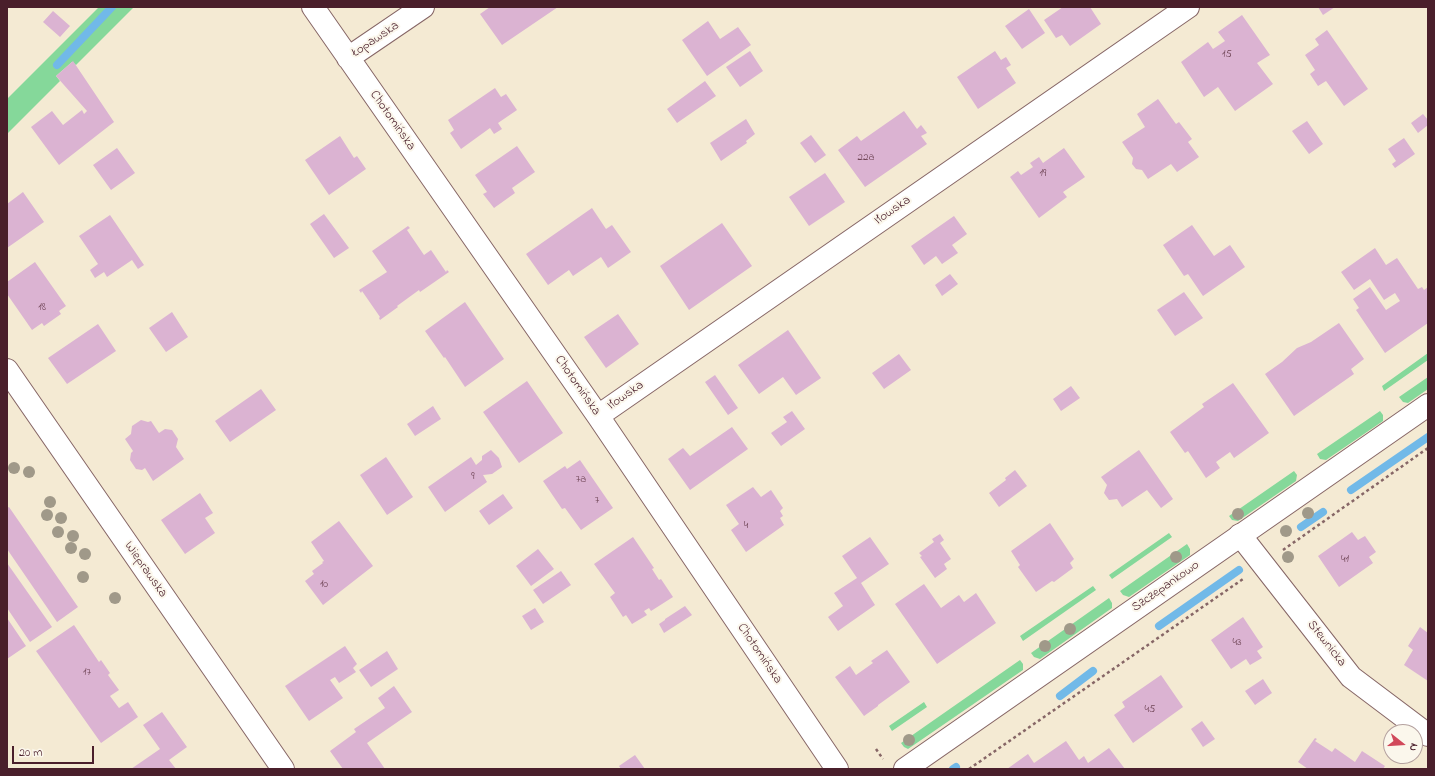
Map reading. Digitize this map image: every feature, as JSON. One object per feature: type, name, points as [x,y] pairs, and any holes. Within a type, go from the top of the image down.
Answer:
[{"type":"street","name":"Chotomińska","points":[[313,7],[598,416],[837,769]]},
{"type":"street","name":"Łopawska","points":[[348,58],[423,7]]},
{"type":"street","name":"Iłowska","points":[[598,416],[1188,7]]},
{"type":"street","name":"Wieprawska","points":[[7,370],[283,769]]},
{"type":"street","name":"Szczepankowo","points":[[905,769],[1428,406]]},
{"type":"street","name":"Stewnicka","points":[[1240,536],[1351,677],[1428,735]]},
{"type":"path","points":[[969,769],[1428,448]]},
{"type":"green space","points":[[99,7],[134,7],[76,65],[72,62],[56,76],[60,81],[7,134],[7,99]]},
{"type":"green space","points":[[1428,353],[1428,360],[1384,391],[1382,386]]},
{"type":"green space","points":[[1428,377],[1428,389],[1408,403],[1403,402],[1399,397]]},
{"type":"green space","points":[[1380,411],[1383,415],[1383,421],[1326,460],[1320,459],[1317,454]]},
{"type":"green space","points":[[1294,471],[1297,475],[1296,481],[1238,521],[1232,520],[1229,516]]},
{"type":"green space","points":[[1169,533],[1172,537],[1112,579],[1109,575]]},
{"type":"green space","points":[[1187,544],[1190,549],[1190,555],[1129,597],[1123,595],[1120,591]]},
{"type":"green space","points":[[1093,586],[1096,590],[1023,641],[1020,636]]},
{"type":"green space","points":[[1109,598],[1112,603],[1112,608],[1040,659],[1034,657],[1031,653]]},
{"type":"green space","points":[[1020,660],[1023,664],[1023,670],[908,749],[901,743]]},
{"type":"green space","points":[[924,702],[927,707],[892,731],[889,726]]},
{"type":"building","points":[[490,7],[558,7],[502,45],[480,14]]},
{"type":"building","points":[[1063,7],[1090,7],[1101,24],[1070,46],[1062,35],[1056,38],[1044,20]]},
{"type":"building","points":[[1318,7],[1335,7],[1323,15]]},
{"type":"building","points":[[1029,9],[1045,33],[1022,49],[1005,26]]},
{"type":"building","points":[[53,11],[70,26],[60,37],[43,22]]},
{"type":"building","points":[[1242,15],[1270,55],[1257,63],[1273,84],[1235,111],[1218,87],[1204,97],[1181,62],[1208,42],[1213,49],[1225,41],[1218,32]]},
{"type":"building","points":[[708,21],[720,39],[738,27],[751,45],[707,76],[682,40]]},
{"type":"building","points":[[1327,30],[1368,89],[1344,106],[1326,81],[1318,86],[1310,74],[1315,70],[1305,55],[1319,45],[1315,39]]},
{"type":"building","points":[[750,51],[763,71],[740,87],[726,67]]},
{"type":"building","points":[[995,51],[1001,60],[1006,57],[1011,65],[1006,68],[1016,83],[978,109],[957,77]]},
{"type":"building","points":[[73,61],[114,122],[59,165],[31,127],[52,111],[63,125],[82,110],[84,114],[87,111],[56,76]]},
{"type":"building","points":[[705,81],[716,96],[677,123],[667,109]]},
{"type":"building","points":[[495,88],[501,97],[506,94],[517,110],[498,123],[502,129],[494,134],[490,128],[461,149],[450,133],[454,130],[448,120]]},
{"type":"building","points":[[1158,99],[1176,124],[1179,122],[1192,139],[1188,142],[1199,157],[1177,172],[1171,164],[1148,179],[1142,170],[1136,169],[1132,164],[1133,158],[1122,142],[1145,127],[1137,114]]},
{"type":"building","points":[[904,111],[917,129],[921,125],[927,133],[921,136],[927,144],[865,187],[838,150],[857,136],[861,141]]},
{"type":"building","points":[[1423,114],[1428,120],[1428,125],[1418,133],[1411,123]]},
{"type":"building","points":[[746,119],[755,134],[746,141],[747,143],[721,161],[710,143]]},
{"type":"building","points":[[1307,121],[1323,144],[1309,154],[1292,131]]},
{"type":"building","points":[[811,135],[826,155],[815,163],[800,143]]},
{"type":"building","points":[[340,136],[354,158],[357,156],[366,169],[329,195],[305,160]]},
{"type":"building","points":[[1404,138],[1415,154],[1395,168],[1392,164],[1396,161],[1388,149]]},
{"type":"building","points":[[517,146],[535,172],[512,188],[515,193],[494,208],[483,194],[487,192],[475,175]]},
{"type":"building","points":[[117,148],[135,173],[111,190],[93,165]]},
{"type":"building","points":[[1064,148],[1085,177],[1063,192],[1067,197],[1039,218],[1010,177],[1018,171],[1021,175],[1033,167],[1030,163],[1039,157],[1043,163]]},
{"type":"building","points":[[825,173],[845,202],[809,226],[789,197]]},
{"type":"building","points":[[23,192],[44,222],[7,248],[7,204]]},
{"type":"building","points":[[592,208],[606,229],[612,225],[631,252],[608,268],[601,257],[573,276],[569,270],[548,285],[526,254]]},
{"type":"building","points":[[324,214],[349,248],[334,258],[310,224]]},
{"type":"building","points":[[110,215],[144,265],[138,269],[132,260],[107,277],[104,272],[95,278],[90,270],[98,264],[79,236]]},
{"type":"building","points":[[954,216],[967,234],[952,245],[958,253],[942,264],[936,256],[924,265],[911,246]]},
{"type":"building","points":[[722,223],[752,266],[689,310],[660,266]]},
{"type":"building","points":[[1192,225],[1214,256],[1230,245],[1245,267],[1203,296],[1188,274],[1184,276],[1163,245]]},
{"type":"building","points":[[408,226],[410,228],[407,230],[424,255],[431,250],[446,272],[447,270],[449,272],[420,292],[419,290],[380,320],[380,317],[362,291],[361,293],[359,290],[387,272],[372,251]]},
{"type":"building","points":[[1375,248],[1386,265],[1397,258],[1418,289],[1422,287],[1424,290],[1428,287],[1428,323],[1385,353],[1356,310],[1359,308],[1353,299],[1370,287],[1386,310],[1400,301],[1395,293],[1384,300],[1370,279],[1354,290],[1341,272]]},
{"type":"building","points":[[35,262],[66,306],[59,311],[61,314],[44,326],[42,323],[32,330],[7,294],[7,282]]},
{"type":"building","points":[[950,274],[958,284],[942,296],[935,285]]},
{"type":"building","points":[[1184,292],[1203,318],[1175,336],[1157,310]]},
{"type":"building","points":[[465,302],[504,359],[465,387],[425,331]]},
{"type":"building","points":[[172,312],[188,337],[166,352],[149,328]]},
{"type":"building","points":[[618,314],[639,344],[606,368],[584,337]]},
{"type":"building","points":[[1339,323],[1364,359],[1351,369],[1354,374],[1294,416],[1265,374],[1282,362],[1297,348],[1311,342]]},
{"type":"building","points":[[98,324],[116,351],[67,384],[48,358]]},
{"type":"building","points":[[788,330],[821,378],[796,395],[783,377],[759,394],[738,365]]},
{"type":"building","points":[[899,354],[911,370],[884,389],[872,373]]},
{"type":"building","points":[[715,375],[738,408],[728,415],[705,382]]},
{"type":"building","points":[[527,381],[563,433],[519,463],[483,412]]},
{"type":"building","points":[[1233,383],[1269,433],[1234,458],[1230,452],[1216,462],[1220,468],[1206,478],[1188,451],[1185,453],[1170,432],[1204,407],[1202,404]]},
{"type":"building","points":[[1071,386],[1080,398],[1061,411],[1053,399]]},
{"type":"building","points":[[261,389],[276,410],[230,442],[215,421]]},
{"type":"building","points":[[433,406],[441,419],[415,436],[407,424]]},
{"type":"building","points":[[792,411],[805,429],[781,446],[771,433],[787,422],[783,417]]},
{"type":"building","points":[[141,420],[148,422],[151,421],[159,433],[165,429],[172,430],[178,439],[176,447],[184,459],[153,481],[145,468],[142,470],[136,469],[130,460],[131,453],[133,451],[125,439],[131,434],[132,426]]},
{"type":"building","points":[[732,427],[748,449],[690,490],[668,459],[683,448],[690,456]]},
{"type":"building","points":[[491,450],[499,458],[502,467],[492,474],[483,475],[487,482],[445,512],[428,487],[471,457],[476,465],[482,460],[482,456]]},
{"type":"building","points":[[1139,450],[1173,499],[1161,508],[1147,490],[1122,507],[1117,499],[1109,500],[1104,493],[1107,485],[1101,477]]},
{"type":"building","points":[[386,457],[413,497],[387,515],[360,475]]},
{"type":"building","points":[[580,460],[613,508],[581,530],[565,508],[562,509],[543,481],[565,466],[567,469]]},
{"type":"building","points":[[1015,470],[1027,486],[999,507],[989,493],[1006,480],[1005,478]]},
{"type":"building","points":[[753,487],[761,497],[771,490],[783,508],[780,511],[783,516],[780,518],[784,525],[746,552],[731,530],[739,524],[726,505]]},
{"type":"building","points":[[200,493],[213,513],[205,518],[215,533],[185,554],[161,520]]},
{"type":"building","points":[[503,494],[513,508],[489,525],[479,511]]},
{"type":"building","points":[[9,507],[78,607],[57,622],[7,549],[7,508]]},
{"type":"building","points":[[339,521],[373,566],[323,605],[305,581],[314,574],[312,571],[324,561],[311,542]]},
{"type":"building","points":[[1050,523],[1074,559],[1070,563],[1073,568],[1054,582],[1052,581],[1036,592],[1018,567],[1020,565],[1011,551]]},
{"type":"building","points":[[1352,532],[1358,540],[1365,536],[1376,552],[1369,557],[1373,563],[1339,587],[1318,556]]},
{"type":"building","points":[[940,534],[944,540],[940,543],[951,559],[944,564],[947,569],[935,578],[920,557],[922,556],[919,553],[934,542],[932,539]]},
{"type":"building","points":[[633,537],[654,568],[652,569],[659,580],[661,579],[673,597],[651,611],[649,608],[644,611],[647,615],[632,624],[626,615],[623,617],[610,597],[615,593],[594,564]]},
{"type":"building","points":[[870,537],[889,564],[861,583],[875,605],[838,631],[828,617],[843,606],[834,593],[857,578],[842,556]]},
{"type":"building","points":[[538,549],[554,569],[531,586],[516,566]]},
{"type":"building","points":[[7,563],[52,627],[30,642],[7,608]]},
{"type":"building","points":[[561,571],[571,585],[543,604],[533,590]]},
{"type":"building","points":[[924,584],[941,608],[959,595],[964,602],[976,593],[996,623],[937,664],[895,604]]},
{"type":"building","points":[[685,606],[692,615],[664,633],[659,624]]},
{"type":"building","points":[[535,608],[544,622],[531,630],[522,616]]},
{"type":"building","points":[[1243,617],[1263,647],[1257,651],[1262,658],[1250,665],[1246,659],[1231,669],[1211,640]]},
{"type":"building","points":[[7,618],[26,646],[7,659]]},
{"type":"building","points":[[74,625],[99,662],[101,660],[110,673],[108,675],[119,690],[110,696],[119,708],[128,702],[138,717],[101,743],[36,651]]},
{"type":"building","points":[[1420,627],[1428,633],[1428,681],[1404,665],[1413,650],[1408,646]]},
{"type":"building","points":[[345,646],[357,664],[353,668],[356,672],[339,683],[335,677],[330,680],[343,698],[309,721],[285,686]]},
{"type":"building","points":[[887,650],[910,682],[864,716],[835,677],[850,666],[856,675],[873,663],[871,661]]},
{"type":"building","points":[[387,651],[398,669],[371,687],[359,670]]},
{"type":"building","points":[[1161,675],[1183,707],[1133,743],[1114,715],[1125,707],[1122,702]]},
{"type":"building","points":[[1263,679],[1272,693],[1255,705],[1245,691]]},
{"type":"building","points":[[394,686],[412,712],[367,743],[385,769],[343,769],[330,751],[356,732],[354,729],[385,708],[378,698]]},
{"type":"building","points":[[162,712],[187,747],[169,760],[176,769],[131,769],[160,749],[143,725]]},
{"type":"building","points":[[1202,721],[1215,739],[1203,747],[1191,729]]},
{"type":"building","points":[[1315,738],[1317,739],[1315,741],[1332,752],[1335,748],[1355,762],[1362,751],[1385,766],[1383,769],[1308,769],[1298,762]]},
{"type":"building","points":[[1066,741],[1079,760],[1084,756],[1088,763],[1109,748],[1125,769],[1007,769],[1028,754],[1034,763]]},
{"type":"building","points":[[635,755],[645,769],[621,769],[619,766]]},
{"type":"waterway","points":[[57,65],[112,7]]},
{"type":"waterway","points":[[1351,490],[1428,437]]},
{"type":"waterway","points":[[1301,527],[1323,512]]},
{"type":"waterway","points":[[1159,626],[1239,570]]},
{"type":"waterway","points":[[1060,696],[1093,671]]}]
